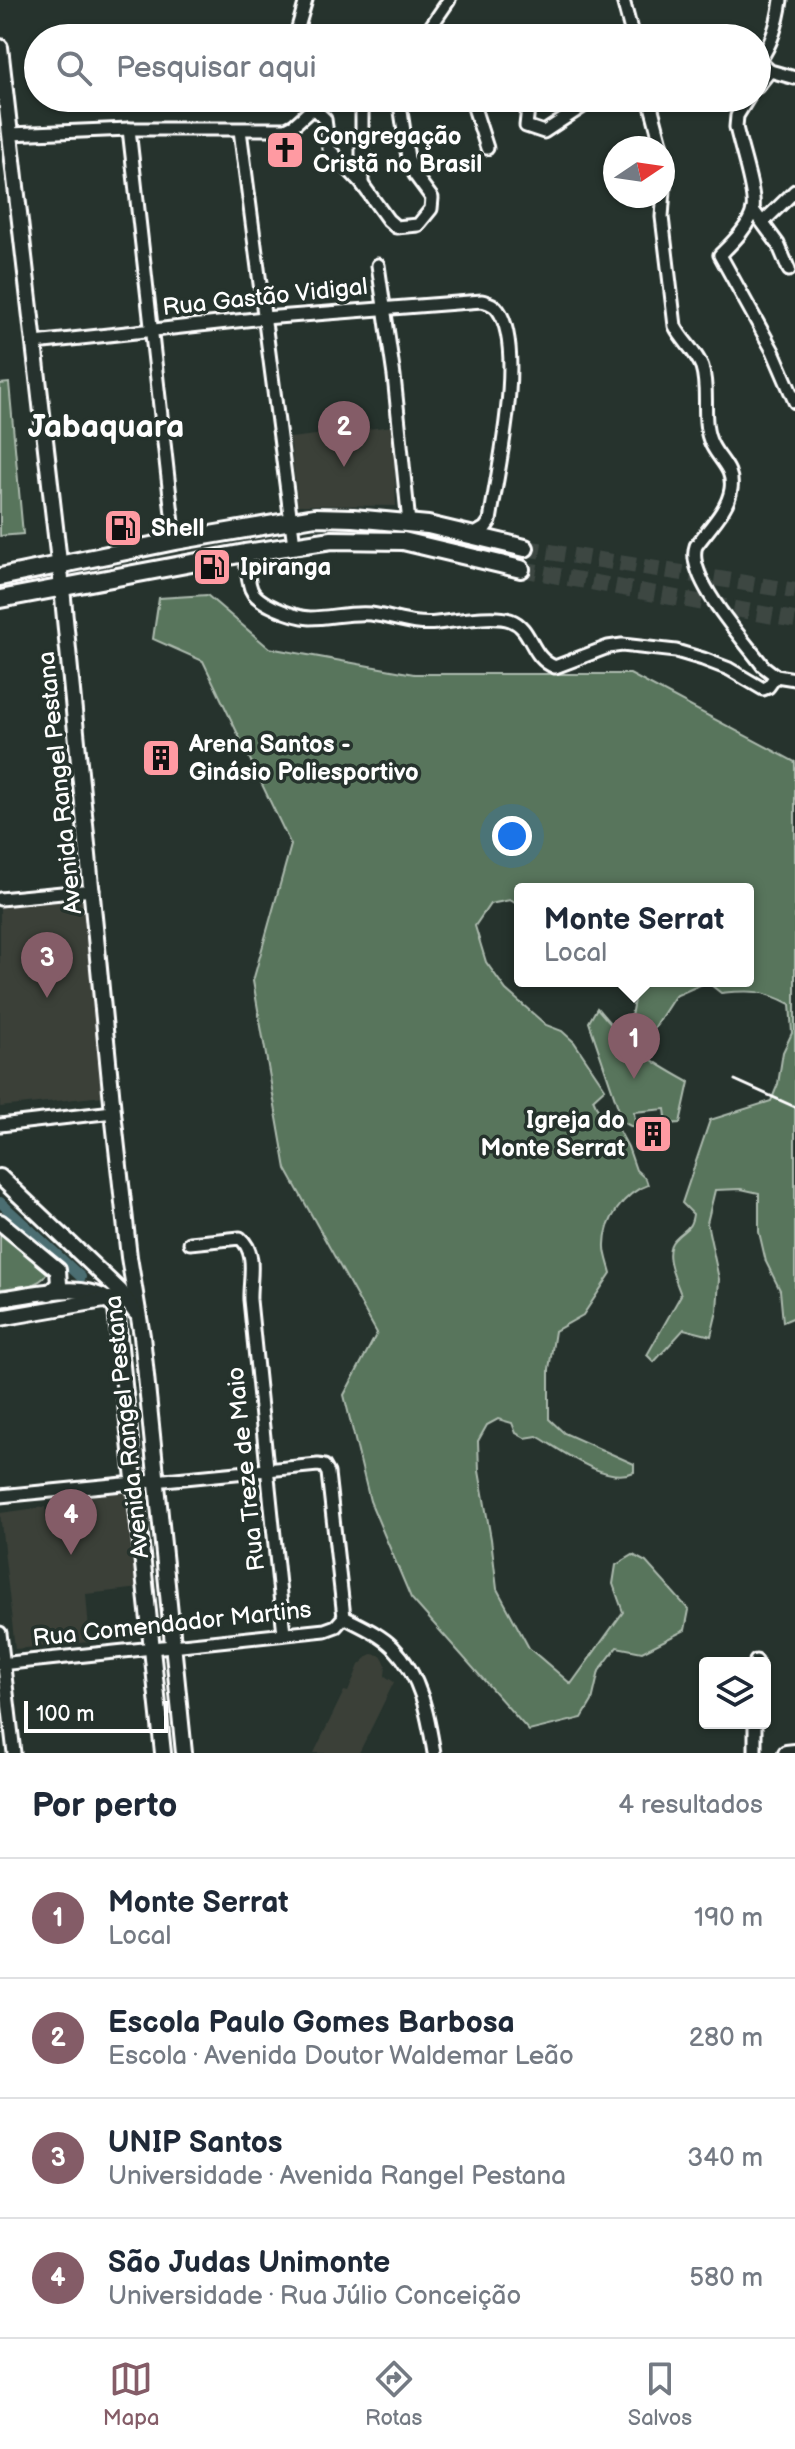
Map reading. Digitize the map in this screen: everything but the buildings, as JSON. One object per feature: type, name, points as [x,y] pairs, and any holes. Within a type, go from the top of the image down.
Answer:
[{"type":"main road","name":"Avenida Rangel Pestana","points":[[0,47],[62,588],[113,1112],[140,1327],[184,1753]]},
{"type":"main road","points":[[0,577],[290,520],[342,517],[409,523],[525,548]]},
{"type":"main road","points":[[0,599],[294,545],[368,539],[403,541],[521,569]]},
{"type":"main road","points":[[0,1177],[107,1278],[111,1298]]},
{"type":"main road","points":[[0,1222],[58,1270],[59,1284],[49,1293]]},
{"type":"main road","points":[[0,1318],[83,1306],[111,1298],[126,1278],[129,1257]]},
{"type":"main road","points":[[0,1299],[85,1290],[111,1298],[134,1310],[140,1327]]},
{"type":"main road","name":"Avenida Rangel Pestana","points":[[111,1298],[135,1482],[163,1753]]},
{"type":"main road","points":[[786,1753],[795,1752]]},
{"type":"street","points":[[299,24],[306,0]]},
{"type":"street","points":[[433,24],[449,0]]},
{"type":"street","points":[[623,0],[629,24]]},
{"type":"street","points":[[771,43],[781,0]]},
{"type":"street","points":[[771,71],[795,78]]},
{"type":"street","points":[[10,134],[129,129],[286,129],[294,125],[303,112]]},
{"type":"street","points":[[318,112],[325,119],[329,149],[396,227],[418,225],[431,209],[432,198],[415,175],[408,158],[401,112]]},
{"type":"street","points":[[362,112],[362,184]]},
{"type":"street","points":[[475,112],[487,148]]},
{"type":"street","points":[[528,112],[526,126],[544,132],[574,112]]},
{"type":"street","points":[[653,112],[666,162],[662,217],[675,326],[701,365],[706,387],[709,435],[712,445],[730,470],[732,487],[727,503],[693,554],[703,584],[763,666],[776,676],[795,679]]},
{"type":"street","points":[[739,112],[736,127],[753,196],[753,210],[736,239],[720,255],[773,351],[795,402]]},
{"type":"street","points":[[129,129],[175,541]]},
{"type":"street","points":[[240,130],[294,545]]},
{"type":"street","points":[[764,221],[795,191]]},
{"type":"street","points":[[753,210],[778,244],[789,270]]},
{"type":"street","points":[[378,265],[409,523]]},
{"type":"street","name":"Rua Gastão Vidigal","points":[[35,343],[264,318],[482,301],[497,309],[503,323],[511,390],[490,521],[473,535]]},
{"type":"street","points":[[245,553],[251,589],[258,599],[307,618],[372,614],[405,623],[434,624],[464,619],[511,620],[526,632],[543,662],[555,667],[608,647],[622,645],[676,651],[703,659],[729,669],[763,689],[776,676]]},
{"type":"street","points":[[0,899],[93,890]]},
{"type":"street","points":[[0,1125],[113,1112]]},
{"type":"street","name":"Rua Treze de Maio","points":[[190,1243],[240,1238],[252,1254],[250,1300],[284,1634]]},
{"type":"street","points":[[0,1496],[324,1466],[328,1473],[344,1617],[393,1647],[407,1666],[428,1709],[434,1753]]},
{"type":"street","name":"Rua Comendador Martins","points":[[2,1664],[329,1629],[344,1617]]},
{"type":"street","points":[[0,1633],[14,1753]]},
{"type":"street","points":[[755,1729],[755,1753]]},
{"type":"shaded area","points":[[393,426],[396,506],[298,505],[290,438]]},
{"type":"shaded area","points":[[83,892],[104,1096],[0,1107],[0,900]]},
{"type":"shaded area","points":[[130,1491],[141,1588],[86,1594],[90,1642],[15,1649],[0,1513],[45,1507],[47,1522],[77,1520],[74,1495]]},
{"type":"shaded area","points":[[371,1654],[383,1658],[385,1676],[394,1682],[359,1753],[314,1753],[344,1691],[348,1692],[359,1665]]},
{"type":"green space","points":[[9,383],[23,534],[0,536],[0,384]]},
{"type":"green space","points":[[207,595],[269,648],[414,674],[630,674],[795,762],[795,1317],[783,1322],[780,1290],[766,1262],[759,1232],[759,1193],[741,1189],[715,1190],[707,1223],[719,1279],[717,1311],[711,1336],[684,1329],[654,1362],[647,1355],[681,1295],[669,1251],[692,1219],[693,1214],[682,1203],[710,1120],[771,1101],[778,1084],[783,1052],[792,1033],[790,1004],[757,992],[721,993],[713,987],[754,987],[754,883],[514,883],[514,902],[510,900],[490,904],[475,926],[486,962],[506,990],[546,1025],[562,1031],[574,1042],[605,1088],[593,1099],[598,1110],[597,1118],[614,1121],[636,1170],[648,1185],[631,1194],[612,1218],[605,1247],[611,1273],[583,1315],[555,1331],[549,1369],[549,1419],[564,1433],[634,1464],[634,1472],[623,1475],[597,1470],[537,1436],[525,1438],[516,1433],[512,1423],[498,1419],[487,1425],[478,1441],[479,1471],[497,1589],[529,1648],[571,1684],[623,1612],[613,1584],[616,1565],[633,1555],[646,1562],[689,1610],[685,1630],[642,1652],[617,1647],[599,1671],[592,1701],[582,1718],[529,1731],[411,1598],[370,1501],[344,1395],[377,1333],[286,1169],[253,981],[291,845],[203,661],[153,639],[159,598]]},
{"type":"green space","points":[[640,987],[696,987],[675,996],[651,1033],[639,1032],[630,1022],[635,994]]},
{"type":"green space","points":[[597,1008],[639,1051],[689,1082],[680,1123],[667,1124],[665,1109],[634,1112],[636,1129],[623,1122],[589,1022]]},
{"type":"green space","points":[[0,1229],[49,1269],[41,1280],[0,1289]]},
{"type":"waterway","points":[[0,1202],[81,1277]]},
{"type":"tunnel","points":[[525,548],[795,591]]},
{"type":"tunnel","points":[[521,569],[795,620]]},
{"type":"railway","points":[[735,1080],[795,1107]]},
{"type":"place","name":"Congregação Cristã no Brasil","points":[[285,150]]},
{"type":"place","name":"Escola Paulo Gomes Barbosa","points":[[344,467]]},
{"type":"place","name":"Shell","points":[[123,528]]},
{"type":"place","name":"Ipiranga","points":[[212,567]]},
{"type":"place","name":"Arena Santos - Ginásio Poliesportivo","points":[[161,758]]},
{"type":"place","name":"UNIP Santos","points":[[47,998]]},
{"type":"place","name":"Monte Serrat","points":[[634,1079]]},
{"type":"place","name":"Igreja do Monte Serrat","points":[[653,1134]]},
{"type":"place","name":"São Judas Unimonte","points":[[71,1555]]},
{"type":"district","name":"Jabaquara","points":[[106,427]]}]
